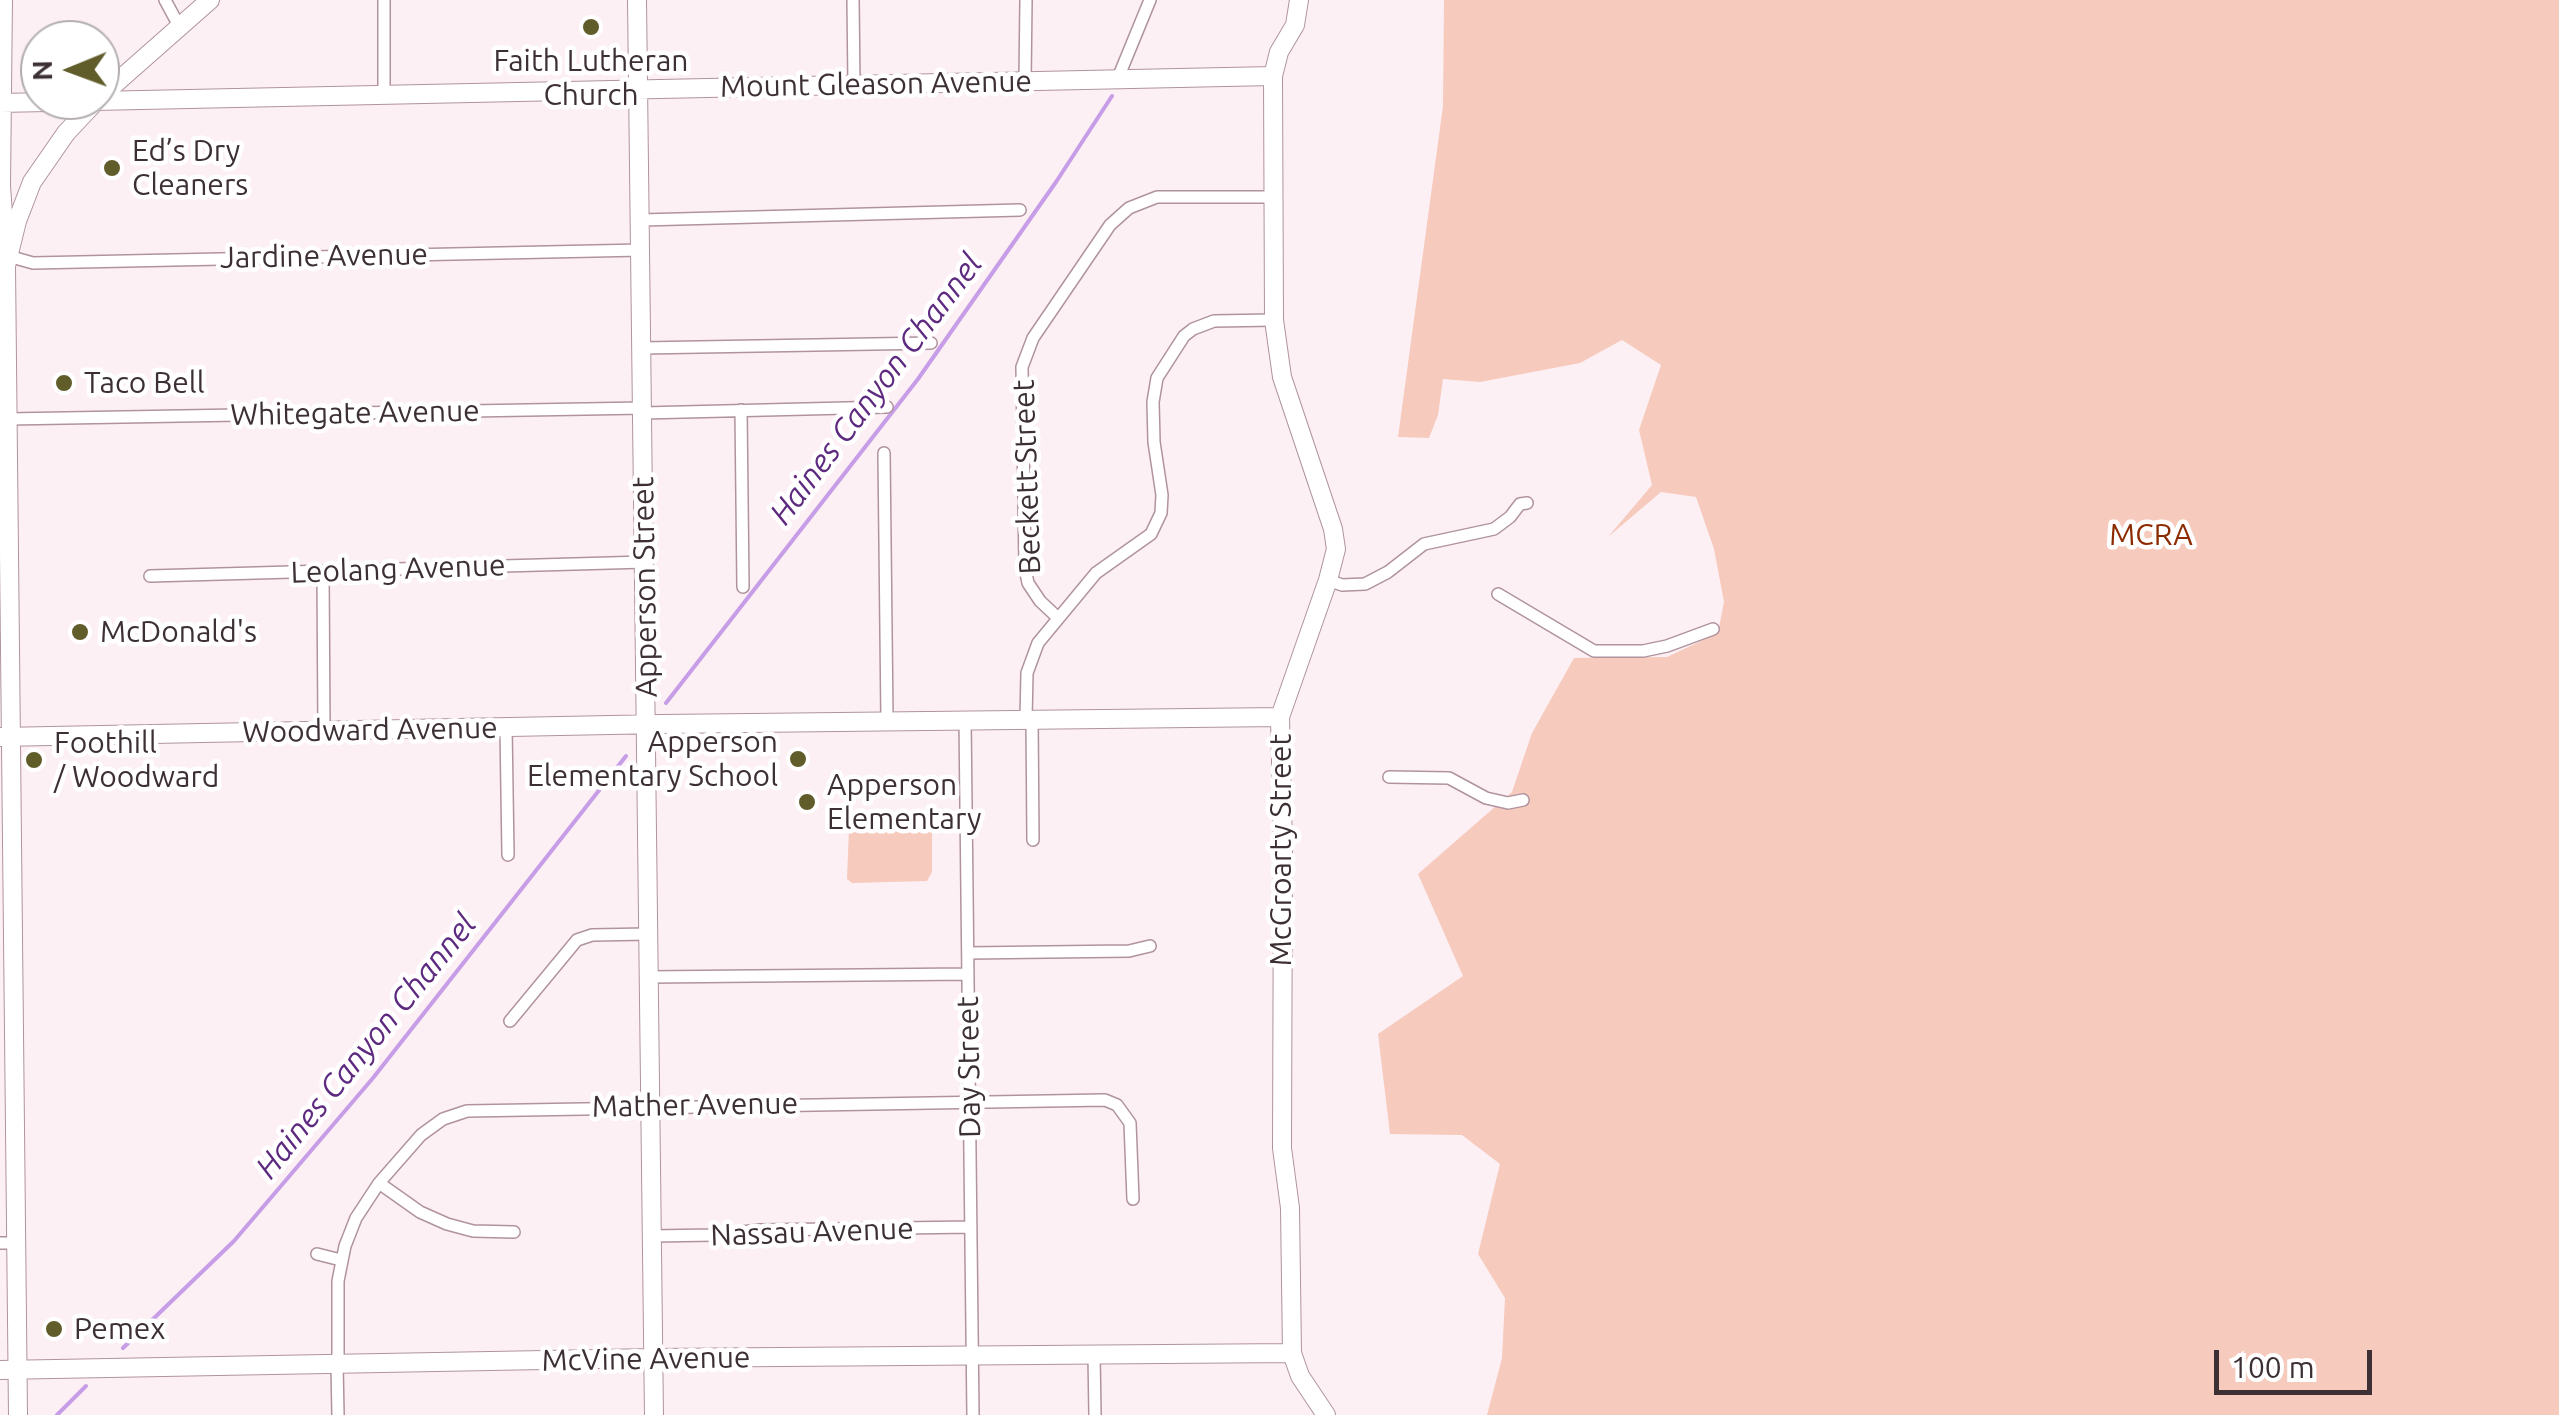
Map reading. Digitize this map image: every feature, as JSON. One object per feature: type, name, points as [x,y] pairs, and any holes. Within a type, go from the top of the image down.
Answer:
[{"type":"street","points":[[3,0],[1,186],[7,261],[3,340],[8,418],[4,474],[8,1370],[18,1415]]},
{"type":"street","points":[[165,0],[179,26]]},
{"type":"street","points":[[120,80],[210,0]]},
{"type":"street","points":[[384,0],[384,95]]},
{"type":"street","name":"Apperson Street","points":[[636,0],[654,1415]]},
{"type":"street","points":[[853,0],[854,84]]},
{"type":"street","points":[[1025,80],[1026,0]]},
{"type":"street","points":[[1118,78],[1150,0]]},
{"type":"street","name":"McGroarty Street","points":[[1299,0],[1296,25],[1280,52],[1273,76],[1274,320],[1282,377],[1333,529],[1336,554],[1280,717],[1284,848],[1282,1148],[1290,1208],[1292,1352],[1300,1376],[1326,1415]]},
{"type":"street","name":"Mount Gleason Avenue","points":[[120,100],[1273,76]]},
{"type":"street","points":[[7,261],[32,182],[79,120]]},
{"type":"street","name":"Beckett Street","points":[[1057,617],[1028,584],[1024,568],[1022,367],[1033,338],[1110,225],[1129,208],[1157,198],[1273,197]]},
{"type":"street","points":[[641,220],[1020,210]]},
{"type":"street","name":"Jardine Avenue","points":[[7,261],[642,250]]},
{"type":"street","points":[[1033,840],[1026,684],[1030,662],[1057,617],[1096,574],[1148,537],[1158,522],[1162,496],[1154,442],[1153,390],[1157,378],[1193,328],[1214,321],[1274,320]]},
{"type":"street","points":[[642,348],[931,343]]},
{"type":"street","name":"Whitegate Avenue","points":[[8,418],[887,406]]},
{"type":"street","points":[[740,410],[743,587]]},
{"type":"street","points":[[884,453],[887,720]]},
{"type":"street","points":[[1328,580],[1342,586],[1365,584],[1424,544],[1494,529],[1520,504],[1527,503]]},
{"type":"street","name":"Leolang Avenue","points":[[150,576],[645,562]]},
{"type":"street","points":[[323,572],[324,731]]},
{"type":"street","points":[[1498,594],[1594,651],[1643,651],[1713,629]]},
{"type":"street","name":"Woodward Avenue","points":[[6,737],[887,720],[1280,717]]},
{"type":"street","name":"Day Street","points":[[965,720],[973,1415]]},
{"type":"street","points":[[506,727],[508,855]]},
{"type":"street","points":[[1388,777],[1449,778],[1499,802],[1523,800]]},
{"type":"street","points":[[510,1021],[577,940],[592,935],[648,934]]},
{"type":"street","points":[[968,953],[1128,951],[1150,946]]},
{"type":"street","points":[[649,977],[968,974]]},
{"type":"street","name":"Mather Avenue","points":[[338,1415],[337,1300],[341,1260],[356,1218],[379,1183],[421,1135],[442,1120],[467,1110],[1104,1100],[1123,1112],[1132,1133],[1133,1199]]},
{"type":"street","points":[[379,1183],[420,1212],[447,1224],[473,1231],[514,1232]]},
{"type":"street","name":"Nassau Avenue","points":[[652,1236],[760,1230],[971,1228]]},
{"type":"street","points":[[317,1254],[341,1260]]},
{"type":"street","name":"McVine Avenue","points":[[8,1370],[1292,1352]]},
{"type":"street","points":[[1094,1354],[1095,1415]]},
{"type":"green space","name":"MCRA","points":[[1444,0],[2559,0],[2559,1415],[1487,1415],[1502,1358],[1505,1298],[1478,1254],[1500,1164],[1462,1135],[1390,1134],[1378,1034],[1463,976],[1418,874],[1512,792],[1532,733],[1574,658],[1667,657],[1718,633],[1724,602],[1714,549],[1696,497],[1661,492],[1608,537],[1652,485],[1639,430],[1661,365],[1622,340],[1580,363],[1480,382],[1443,379],[1438,415],[1429,438],[1398,437],[1443,106]]},
{"type":"green space","points":[[849,828],[932,829],[932,872],[927,881],[852,883],[847,879]]},
{"type":"waterway","name":"Haines Canyon Channel","points":[[666,703],[918,379],[1112,96]]},
{"type":"waterway","name":"Haines Canyon Channel","points":[[123,1348],[234,1241],[373,1078],[626,756]]},
{"type":"waterway","name":"Haines Canyon Channel","points":[[57,1415],[86,1386]]},
{"type":"place","name":"Faith Lutheran Church","points":[[591,27]]},
{"type":"place","name":"Ed’s Dry Cleaners","points":[[112,168]]},
{"type":"place","name":"Taco Bell","points":[[64,383]]},
{"type":"place","name":"McDonald's","points":[[80,632]]},
{"type":"place","name":"Apperson Elementary School","points":[[798,759]]},
{"type":"place","name":"Foothill / Woodward","points":[[34,760]]},
{"type":"place","name":"Apperson Elementary","points":[[807,802]]},
{"type":"place","name":"Pemex","points":[[54,1329]]}]
